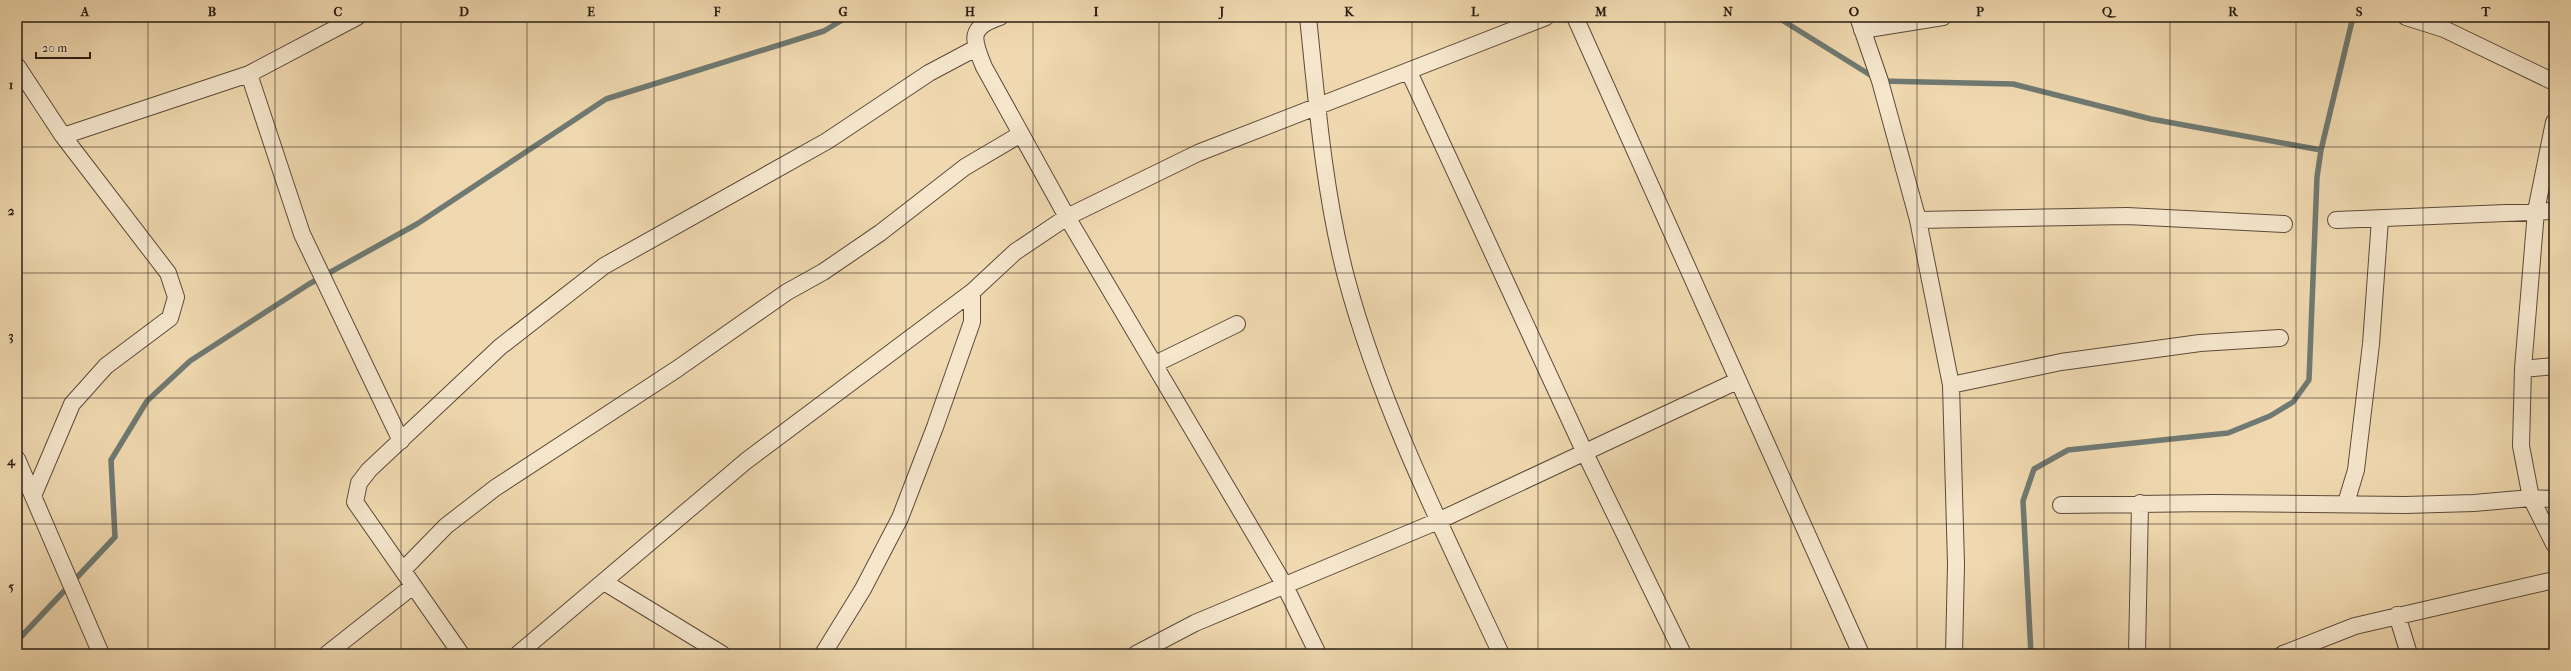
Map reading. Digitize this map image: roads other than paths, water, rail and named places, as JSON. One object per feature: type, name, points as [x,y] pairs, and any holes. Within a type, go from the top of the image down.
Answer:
[{"type":"street","points":[[63,136],[249,74],[357,17]]},
{"type":"street","points":[[1000,17],[980,26],[974,37],[976,48],[984,67],[1067,217],[1284,584],[1318,654]]},
{"type":"street","points":[[1308,17],[1318,108],[1334,221],[1347,278],[1382,385],[1412,463],[1501,654]]},
{"type":"street","points":[[518,654],[746,461],[972,292],[1016,252],[1067,217],[1198,153],[1318,108],[1546,17]]},
{"type":"street","points":[[1575,17],[1737,381],[1861,654]]},
{"type":"street","points":[[1943,17],[1860,24],[1880,81],[1918,220],[1951,385],[1955,495],[1954,654]]},
{"type":"street","points":[[2406,17],[2444,29],[2554,82]]},
{"type":"street","points":[[461,654],[355,502],[359,483],[500,347],[604,266],[827,141],[929,73],[976,48]]},
{"type":"street","points":[[17,66],[63,136],[168,273],[176,297],[170,318],[106,366],[72,404],[33,496]]},
{"type":"street","points":[[1409,72],[1585,452],[1683,654]]},
{"type":"street","points":[[249,74],[302,234],[401,441]]},
{"type":"street","points":[[2554,122],[2536,210],[2523,368],[2521,446],[2531,498],[2554,544]]},
{"type":"street","points":[[403,570],[446,526],[495,488],[677,368],[787,292],[829,268],[880,233],[965,167],[1021,134]]},
{"type":"street","points":[[2336,220],[2536,210],[2554,211]]},
{"type":"street","points":[[1918,220],[2127,216],[2284,224]]},
{"type":"street","points":[[2346,503],[2356,470],[2371,344],[2380,219]]},
{"type":"street","points":[[823,654],[863,589],[900,518],[935,427],[972,322],[972,292]]},
{"type":"street","points":[[1155,364],[1237,324]]},
{"type":"street","points":[[1951,385],[2092,358],[2200,344],[2280,338]]},
{"type":"street","points":[[2523,368],[2554,366]]},
{"type":"street","points":[[1136,654],[1194,623],[1284,584],[1438,521],[1737,381]]},
{"type":"street","points":[[17,459],[101,654]]},
{"type":"street","points":[[2061,505],[2140,503],[2346,503],[2405,505],[2474,503],[2531,498],[2554,499]]},
{"type":"street","points":[[2137,654],[2140,503]]},
{"type":"street","points":[[2283,654],[2355,626],[2554,580]]},
{"type":"street","points":[[604,582],[722,654]]},
{"type":"street","points":[[326,654],[413,586]]},
{"type":"street","points":[[2397,616],[2409,654]]},
{"type":"waterway","points":[[17,641],[115,537],[111,460],[147,401],[190,361],[309,284],[417,224],[606,99],[824,31],[847,17]]},
{"type":"waterway","points":[[1777,17],[1880,81],[2013,84],[2151,119],[2321,150],[2317,177],[2309,380],[2293,402],[2270,416],[2228,433],[2068,450],[2034,469],[2023,501],[2031,654]]},
{"type":"waterway","points":[[2321,150],[2353,17]]}]
